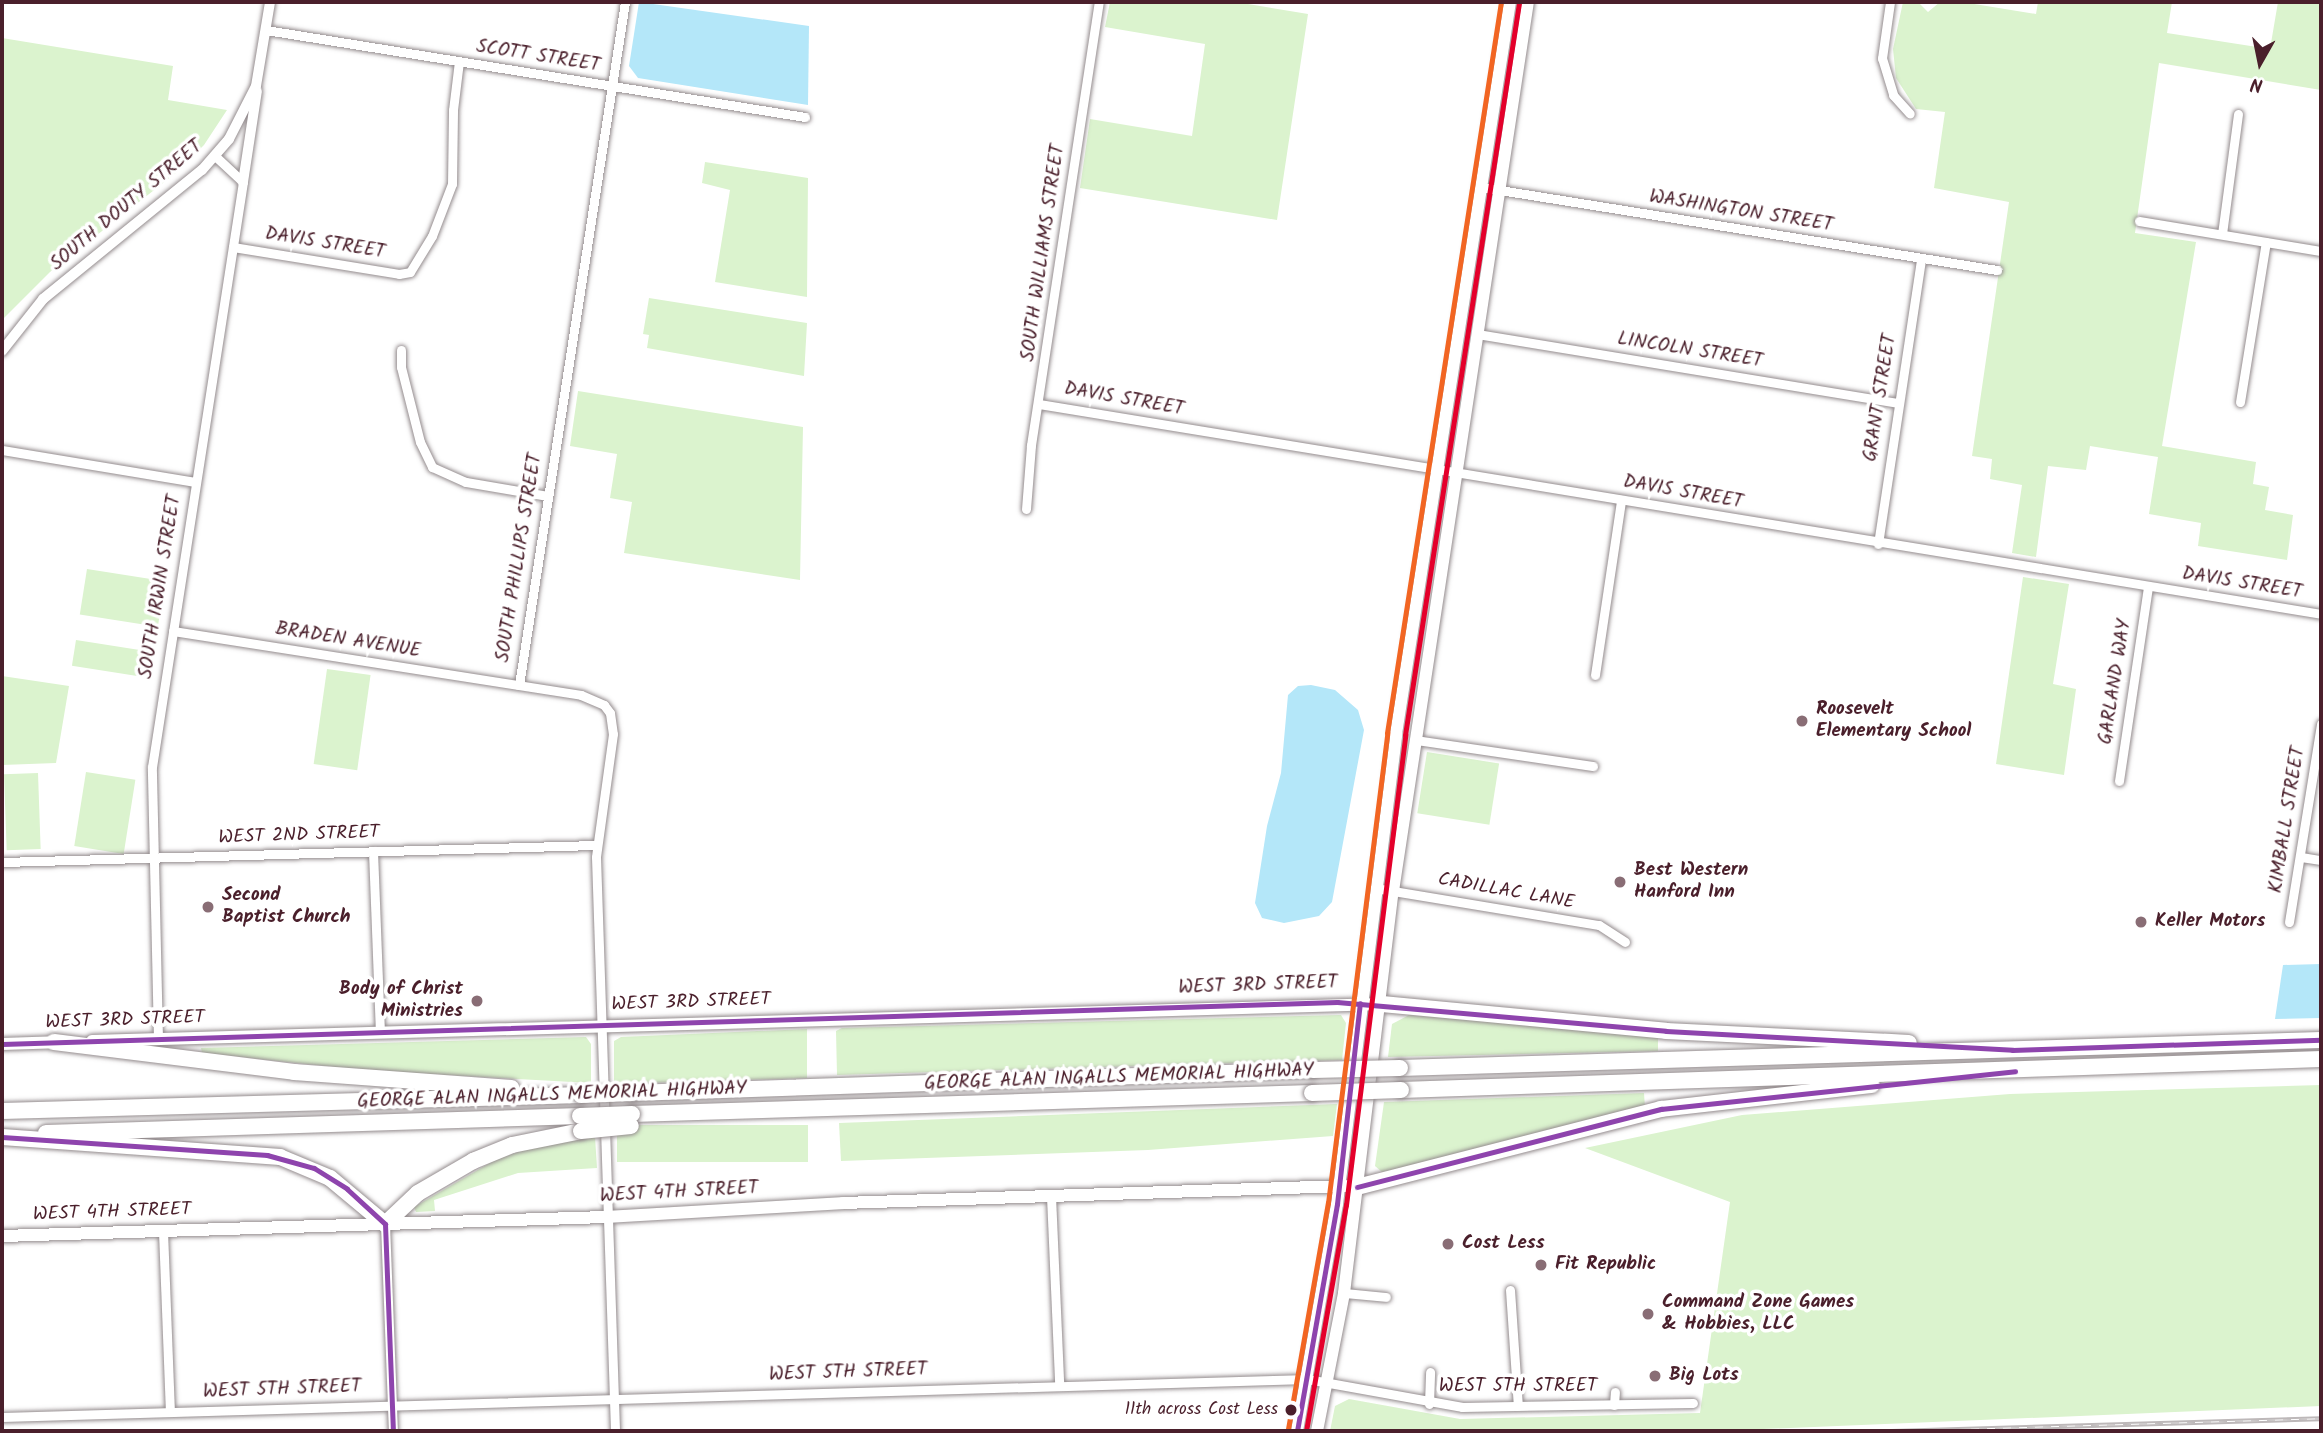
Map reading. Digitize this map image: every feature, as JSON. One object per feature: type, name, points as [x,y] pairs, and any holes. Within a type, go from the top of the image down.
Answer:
[{"type":"highway","points":[[1382,1004],[1654,1030],[2012,1050]]},
{"type":"highway","name":"GEORGE ALAN INGALLS MEMORIAL HIGHWAY","points":[[2,1111],[2321,1040]]},
{"type":"highway","points":[[54,1042],[294,1072],[579,1095]]},
{"type":"highway","name":"GEORGE ALAN INGALLS MEMORIAL HIGHWAY","points":[[2,1136],[580,1124],[779,1110],[2321,1059]]},
{"type":"highway","points":[[1357,1187],[1682,1105],[2017,1070]]},
{"type":"highway","points":[[2,1136],[280,1157],[331,1178],[385,1224],[418,1193],[472,1161],[512,1145],[580,1124]]},
{"type":"main road","points":[[1297,1431],[1338,1185],[1375,888],[1436,470],[1510,2]]},
{"type":"main road","points":[[1317,1431],[1344,1293],[1382,1004],[1393,891],[1497,191],[1528,2]]},
{"type":"main road","name":"WEST 3RD STREET","points":[[2,1044],[1382,1004]]},
{"type":"main road","name":"WEST 4TH STREET","points":[[2,1236],[608,1217],[1051,1196],[1338,1185],[1357,1187]]},
{"type":"street","points":[[243,182],[270,2]]},
{"type":"street","name":"SOUTH PHILLIPS STREET","points":[[615,1431],[597,845],[613,734],[610,713],[595,699],[519,685],[625,2]]},
{"type":"street","name":"SOUTH WILLIAMS STREET","points":[[1026,509],[1099,2]]},
{"type":"street","points":[[1889,2],[1884,67],[1893,95],[1910,114]]},
{"type":"street","name":"SCOTT STREET","points":[[266,30],[804,117]]},
{"type":"street","name":"DAVIS STREET","points":[[233,247],[399,274],[410,272],[432,236],[452,184],[453,110],[459,61]]},
{"type":"street","name":"SOUTH DOUTY STREET","points":[[2,351],[43,299],[215,156],[240,123],[258,77]]},
{"type":"street","points":[[2222,234],[2238,114]]},
{"type":"street","points":[[215,156],[243,182]]},
{"type":"street","name":"SOUTH IRWIN STREET","points":[[158,1039],[152,767],[243,182]]},
{"type":"street","name":"WASHINGTON STREET","points":[[1481,187],[1997,270]]},
{"type":"street","points":[[2139,221],[2321,251]]},
{"type":"street","points":[[2239,402],[2266,242]]},
{"type":"street","name":"GRANT STREET","points":[[1878,544],[1897,403],[1921,258]]},
{"type":"street","name":"LINCOLN STREET","points":[[1477,334],[1897,403]]},
{"type":"street","points":[[401,350],[401,368],[420,442],[432,467],[466,482],[548,496]]},
{"type":"street","name":"DAVIS STREET","points":[[1039,404],[1878,544],[2321,614]]},
{"type":"street","points":[[2,450],[195,482]]},
{"type":"street","points":[[1595,676],[1621,500]]},
{"type":"street","name":"GARLAND WAY","points":[[2119,781],[2148,587]]},
{"type":"street","name":"BRADEN AVENUE","points":[[173,631],[519,685]]},
{"type":"street","name":"KIMBALL STREET","points":[[2289,922],[2321,724]]},
{"type":"street","points":[[1416,740],[1592,766]]},
{"type":"street","name":"WEST 2ND STREET","points":[[2,862],[597,845]]},
{"type":"street","points":[[373,851],[380,1032]]},
{"type":"street","points":[[2301,857],[2321,860]]},
{"type":"street","name":"CADILLAC LANE","points":[[1375,888],[1599,925],[1625,943]]},
{"type":"street","points":[[1051,1196],[1059,1382]]},
{"type":"street","points":[[385,1224],[393,1431]]},
{"type":"street","points":[[163,1231],[170,1410]]},
{"type":"street","points":[[1510,1290],[1518,1406]]},
{"type":"street","points":[[1344,1293],[1386,1297]]},
{"type":"street","points":[[1429,1404],[1430,1373]]},
{"type":"street","name":"WEST 5TH STREET","points":[[2,1417],[1059,1382],[1307,1378],[1429,1404],[1518,1406],[1693,1403]]},
{"type":"street","points":[[1614,1405],[1615,1392]]},
{"type":"green space","points":[[1110,2],[1236,2],[1308,14],[1277,220],[1080,188],[1090,119],[1192,136],[1205,44],[1105,27]]},
{"type":"green space","points":[[1903,2],[1918,2],[1928,12],[1940,2],[1962,2],[2036,14],[2038,2],[2172,2],[2167,33],[2270,49],[2278,2],[2321,2],[2321,90],[2159,63],[2135,233],[2196,242],[2162,446],[2256,462],[2253,484],[2269,487],[2265,510],[2293,515],[2287,560],[2198,546],[2201,523],[2149,514],[2158,457],[2090,446],[2086,470],[2048,466],[2036,557],[2012,553],[2022,485],[1990,479],[1992,459],[1972,456],[2009,202],[1934,188],[1945,112],[1916,109],[1896,78],[1893,49]]},
{"type":"green space","points":[[2,38],[173,66],[168,100],[227,110],[204,145],[177,172],[50,272],[2,320]]},
{"type":"green space","points":[[705,162],[808,178],[807,297],[715,282],[730,190],[702,183]]},
{"type":"green space","points":[[649,298],[807,323],[804,376],[647,348],[649,335],[643,334]]},
{"type":"green space","points":[[578,391],[803,427],[800,580],[624,553],[632,502],[610,498],[617,454],[570,446]]},
{"type":"green space","points":[[87,569],[165,581],[158,627],[80,614]]},
{"type":"green space","points":[[2023,577],[2069,584],[2053,684],[2076,689],[2064,775],[1996,764]]},
{"type":"green space","points":[[76,640],[154,652],[150,678],[72,666]]},
{"type":"green space","points":[[327,669],[371,675],[357,770],[314,764]]},
{"type":"green space","points":[[2,676],[69,686],[56,763],[2,765]]},
{"type":"green space","points":[[1427,752],[1499,763],[1489,825],[1417,813]]},
{"type":"green space","points":[[86,772],[135,780],[124,854],[74,846]]},
{"type":"green space","points":[[38,773],[41,849],[7,850],[4,774]]},
{"type":"green space","points":[[1341,1015],[1346,1023],[1342,1060],[837,1075],[836,1031],[842,1028]]},
{"type":"green space","points":[[1409,1015],[1658,1035],[1658,1051],[1388,1057],[1392,1024]]},
{"type":"green space","points":[[807,1029],[807,1078],[614,1084],[614,1041],[621,1037]]},
{"type":"green space","points":[[586,1037],[591,1044],[591,1083],[373,1071],[202,1053],[201,1048]]},
{"type":"green space","points":[[2321,1085],[2321,1406],[1716,1431],[1330,1431],[1335,1406],[1349,1399],[1460,1419],[1700,1413],[1730,1202],[1585,1148],[1742,1115],[2010,1094]]},
{"type":"green space","points":[[1644,1093],[1645,1108],[1394,1170],[1382,1172],[1375,1166],[1384,1102]]},
{"type":"green space","points":[[1337,1104],[1333,1136],[1148,1150],[841,1161],[839,1123]]},
{"type":"green space","points":[[617,1125],[808,1125],[808,1162],[617,1162]]},
{"type":"green space","points":[[595,1137],[597,1168],[518,1173],[434,1200],[435,1211],[416,1212],[414,1207],[495,1160],[536,1146]]},
{"type":"water","points":[[639,2],[809,26],[808,105],[638,78],[629,66]]},
{"type":"water","points":[[1311,685],[1335,690],[1358,710],[1364,730],[1332,902],[1319,916],[1284,923],[1262,918],[1255,903],[1267,826],[1281,773],[1288,695],[1298,686]]},
{"type":"water","points":[[2321,964],[2321,1018],[2275,1019],[2283,965]]},
{"type":"railway","points":[[1891,1431],[2321,1418]]},
{"type":"transit line","points":[[1288,1429],[1328,1203],[1387,733],[1501,2]]},
{"type":"transit line","points":[[1306,1431],[1346,1205],[1405,735],[1519,3]]},
{"type":"transit line","points":[[2,1044],[1337,1002],[1666,1031],[2012,1050],[2321,1040]]},
{"type":"transit line","points":[[1297,1431],[1337,1204],[1360,1003]]},
{"type":"transit line","points":[[1357,1187],[1661,1109],[2015,1071]]},
{"type":"transit line","points":[[2,1137],[267,1155],[314,1168],[347,1189],[385,1224],[393,1431]]},
{"type":"place","name":"Roosevelt Elementary School","points":[[1802,721]]},
{"type":"place","name":"Best Western Hanford Inn","points":[[1620,882]]},
{"type":"place","name":"Second Baptist Church","points":[[208,907]]},
{"type":"place","name":"Keller Motors","points":[[2141,922]]},
{"type":"place","name":"Body of Christ Ministries","points":[[477,1001]]},
{"type":"place","name":"Cost Less","points":[[1448,1244]]},
{"type":"place","name":"Fit Republic","points":[[1541,1265]]},
{"type":"place","name":"Command Zone Games & Hobbies, LLC","points":[[1648,1314]]},
{"type":"place","name":"Big Lots","points":[[1655,1376]]},
{"type":"place","name":"11th across Cost Less","points":[[1291,1410]]}]
